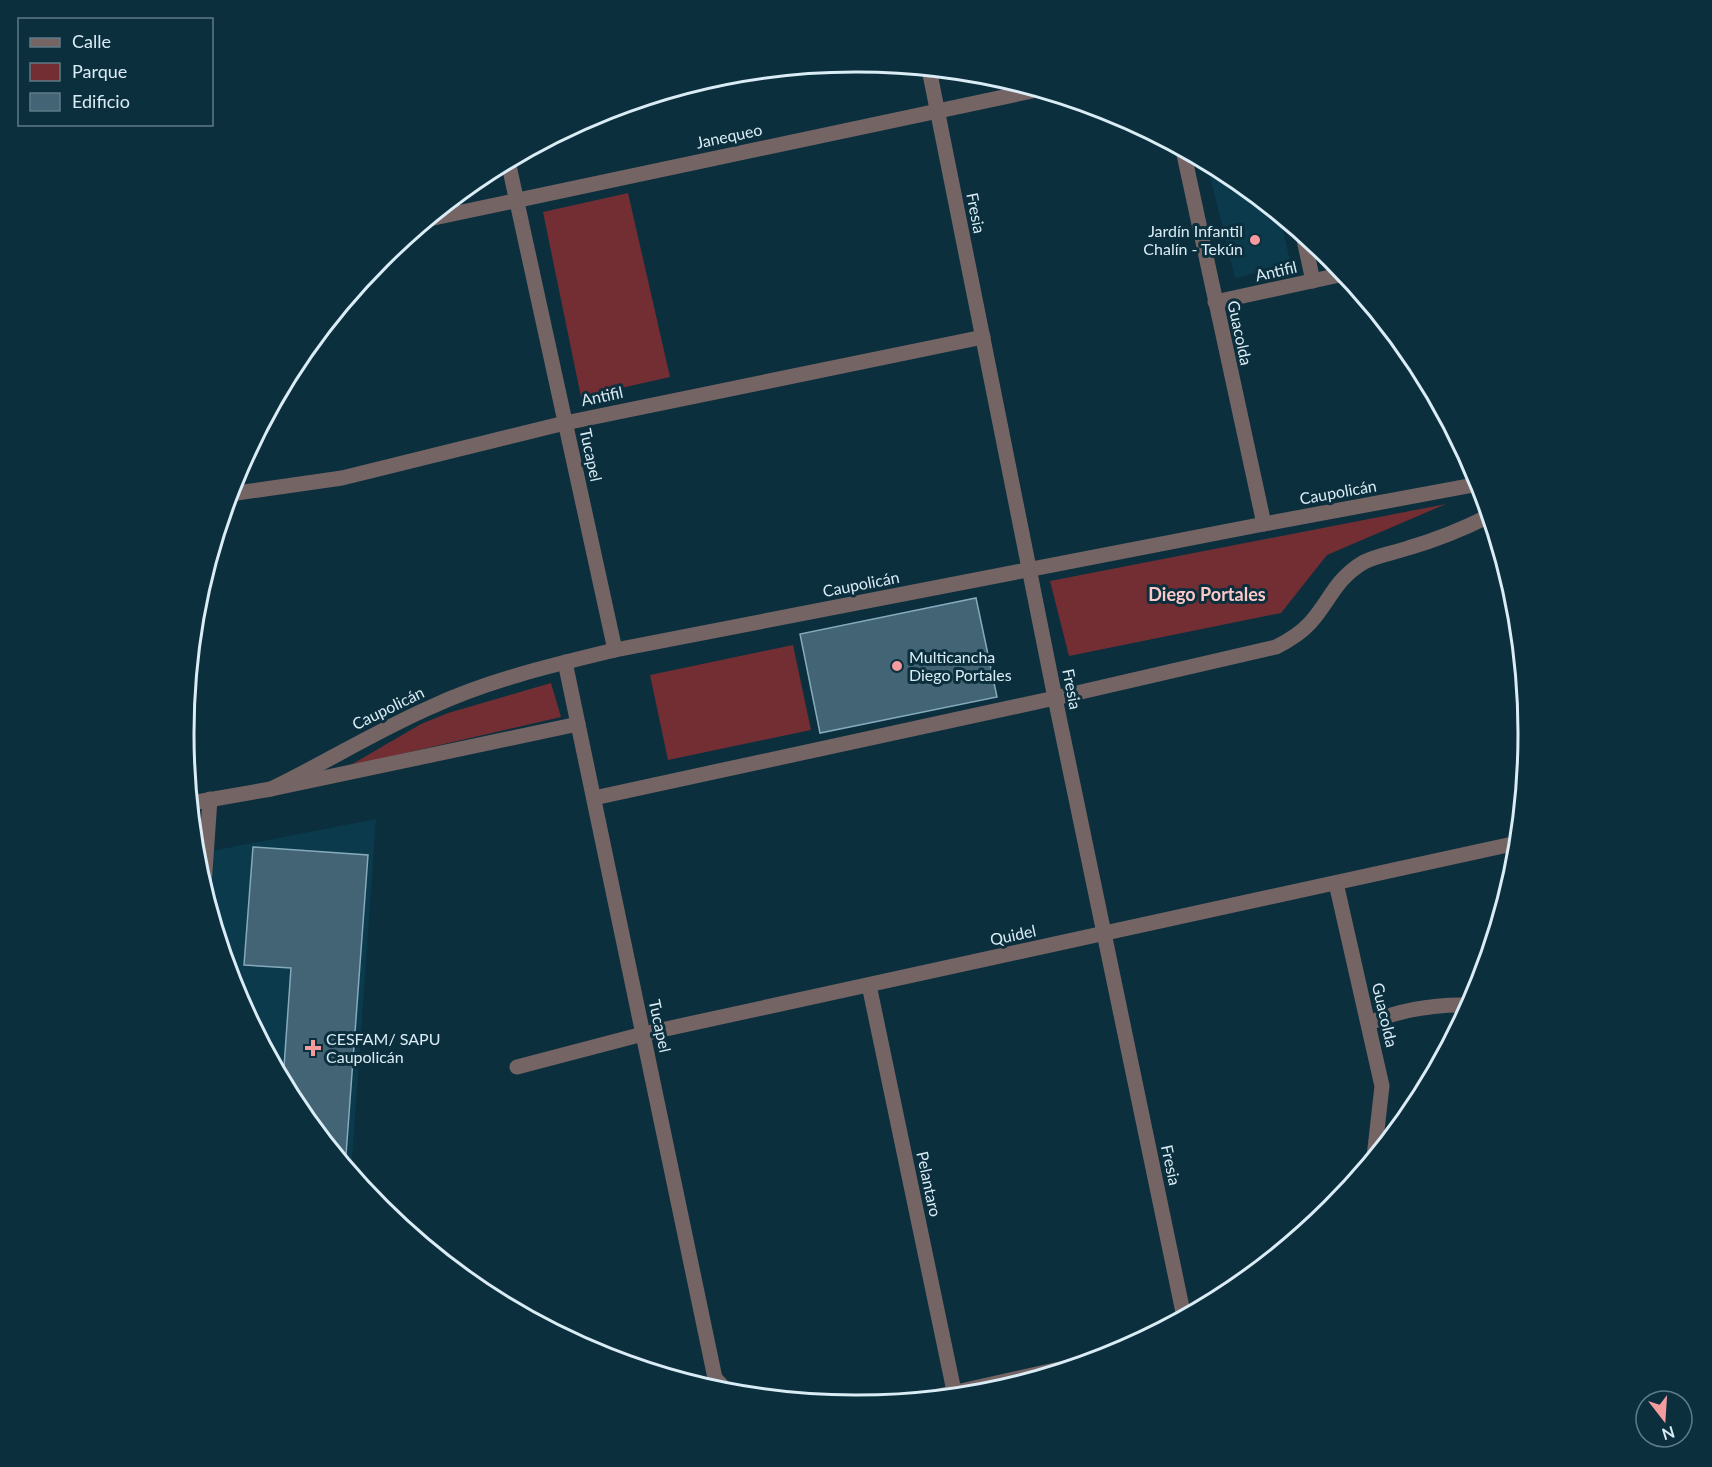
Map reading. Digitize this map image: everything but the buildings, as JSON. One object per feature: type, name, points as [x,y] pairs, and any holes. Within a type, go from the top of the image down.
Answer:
[{"type":"street","name":"Fresia","points":[[930,77],[1055,698],[1182,1309]]},
{"type":"street","name":"Janequeo","points":[[445,215],[1021,93]]},
{"type":"street","name":"Guacolda","points":[[1185,160],[1264,524]]},
{"type":"street","name":"Tucapel","points":[[510,170],[615,650]]},
{"type":"street","points":[[1306,249],[1313,281]]},
{"type":"street","name":"Antifil","points":[[1215,302],[1334,276]]},
{"type":"street","name":"Antifil","points":[[240,493],[342,478],[565,423],[983,337]]},
{"type":"street","name":"Caupolicán","points":[[271,789],[376,732],[433,706],[486,685],[565,662],[615,650],[1469,486]]},
{"type":"street","points":[[594,798],[1055,698],[1276,647],[1293,638],[1308,626],[1334,587],[1364,562],[1438,539],[1481,519]]},
{"type":"street","name":"Tucapel","points":[[565,662],[716,1379]]},
{"type":"street","name":"Caupolicán","points":[[198,801],[271,789],[578,724]]},
{"type":"street","points":[[206,857],[210,799]]},
{"type":"street","name":"Quidel","points":[[518,1067],[643,1034],[1508,845]]},
{"type":"street","name":"Guacolda","points":[[1336,883],[1382,1086],[1376,1143]]},
{"type":"street","name":"Pelantaro","points":[[869,985],[953,1387]]},
{"type":"street","points":[[1369,1023],[1389,1014],[1419,1007],[1458,1005]]},
{"type":"shaded area","name":"Jardín Infantil Chalín - Tekún","points":[[1210,175],[1282,228],[1291,264],[1235,278]]},
{"type":"shaded area","name":"CESFAM/ SAPU Caupolicán","points":[[376,819],[352,1161],[306,1101],[263,1026],[230,946],[217,905],[205,852]]},
{"type":"green space","points":[[628,193],[670,377],[581,397],[543,212]]},
{"type":"green space","points":[[1446,504],[1327,555],[1281,613],[1069,656],[1050,581]]},
{"type":"green space","points":[[793,645],[811,730],[668,760],[650,675]]},
{"type":"green space","points":[[551,683],[561,717],[349,766],[421,724],[448,713]]},
{"type":"place","name":"Jardín Infantil Chalín - Tekún","points":[[1255,240]]},
{"type":"place","name":"Multicancha Diego Portales","points":[[897,666]]},
{"type":"place","name":"CESFAM/ SAPU Caupolicán","points":[[313,1048]]},
{"type":"district","name":"Diego Portales","points":[[1207,595]]}]
